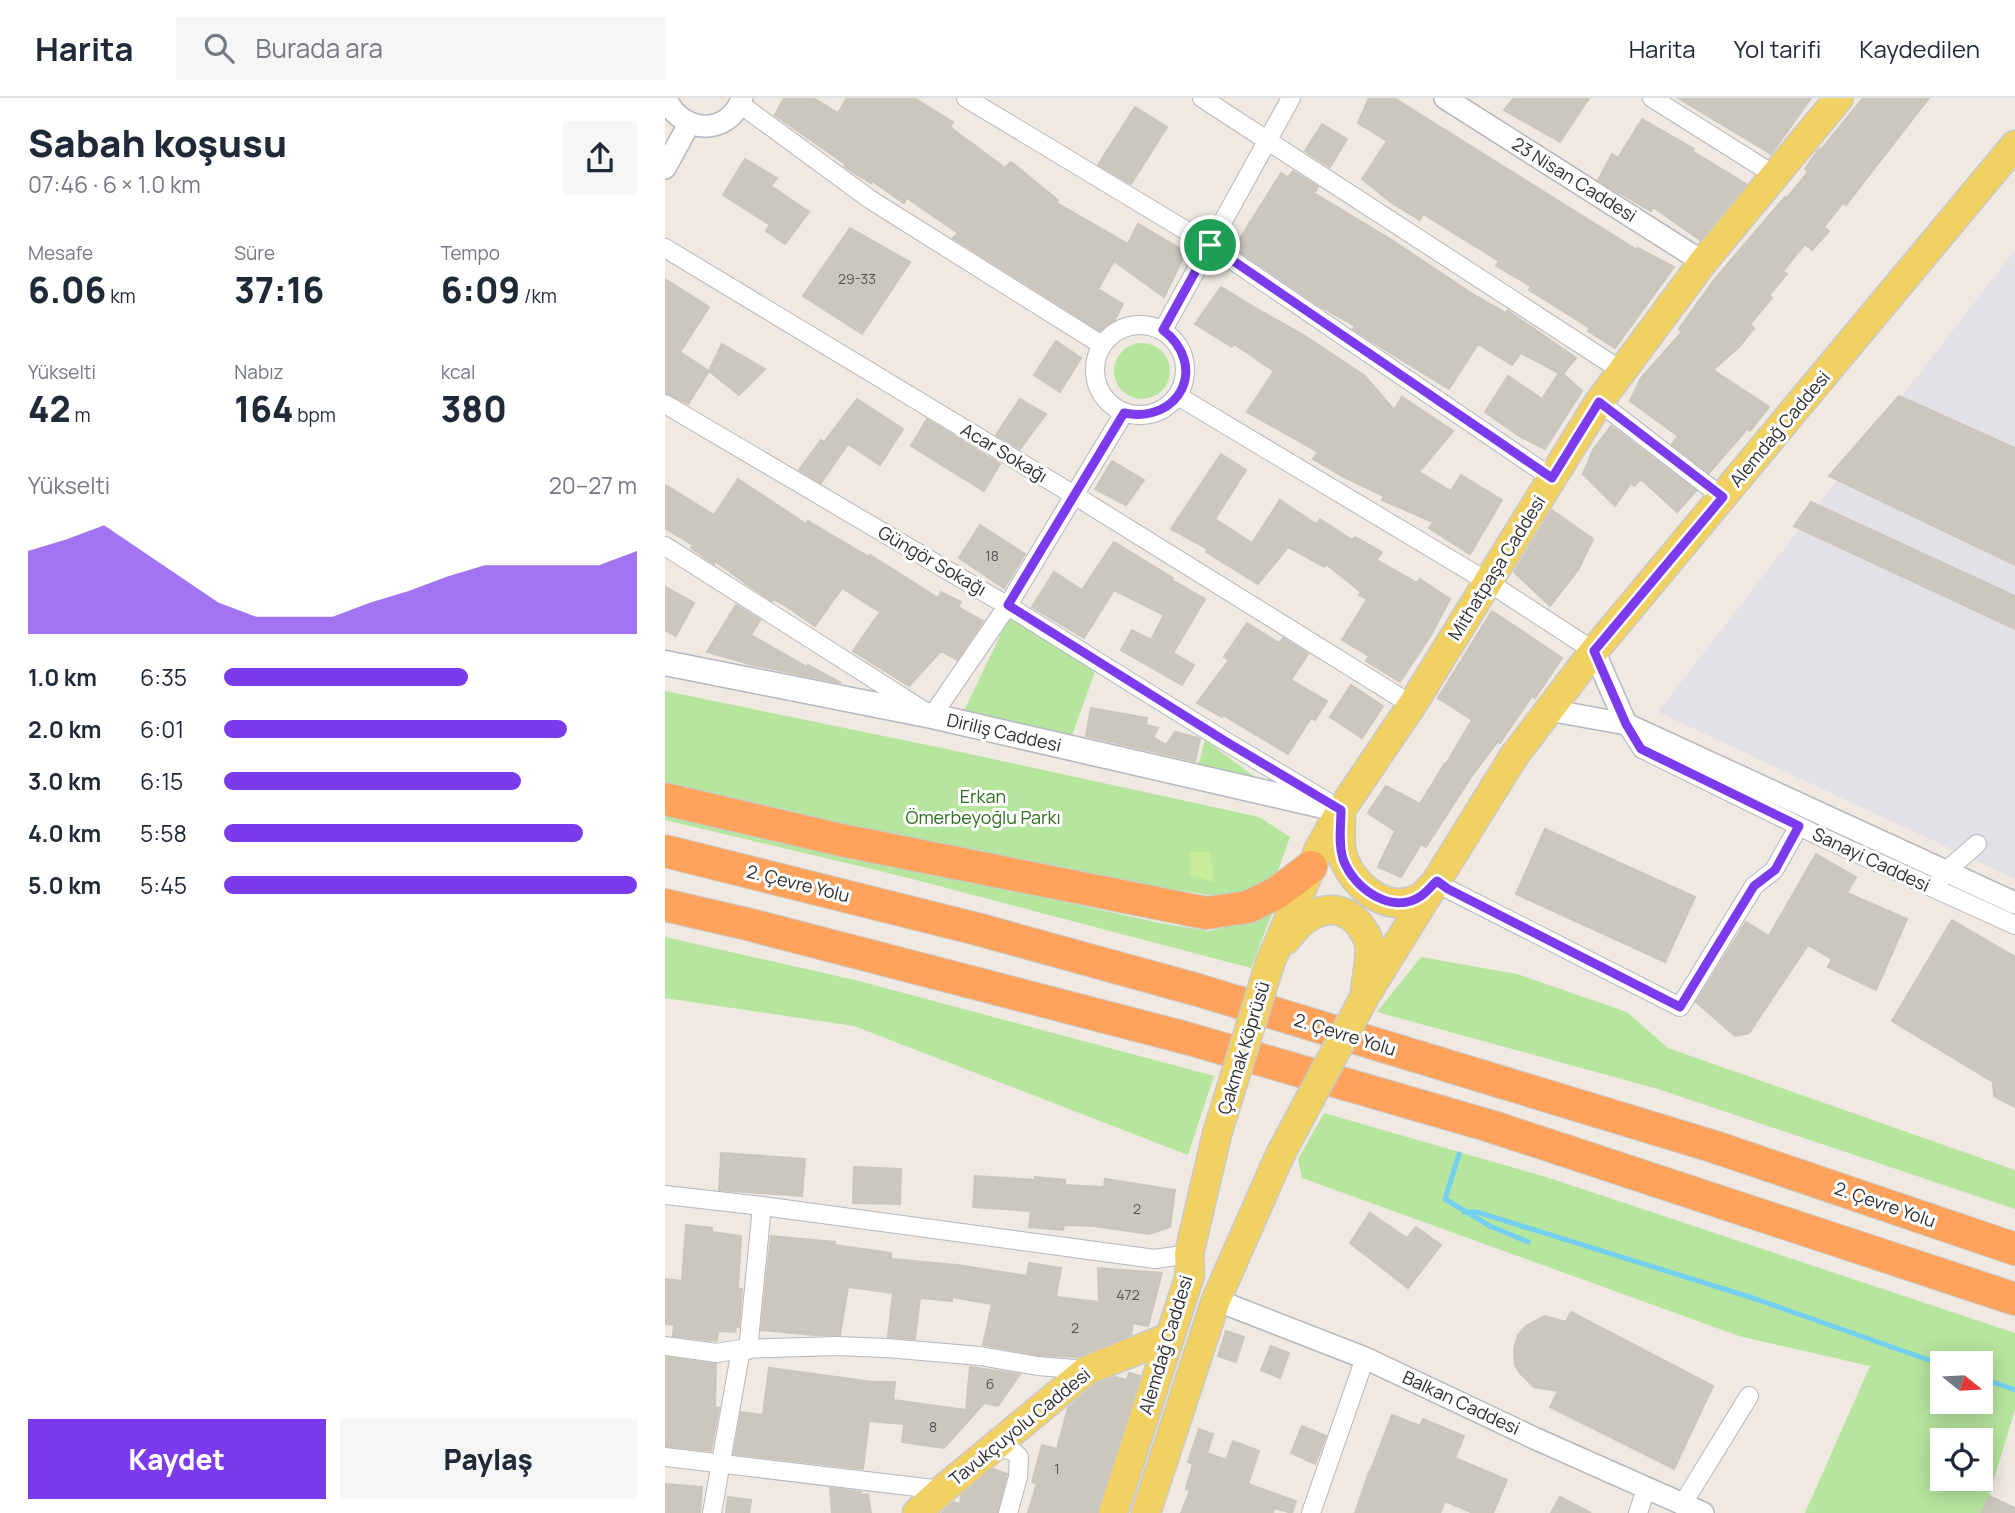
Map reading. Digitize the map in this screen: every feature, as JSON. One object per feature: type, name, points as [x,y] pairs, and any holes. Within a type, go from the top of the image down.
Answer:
[{"type":"highway","points":[[665,799],[841,840],[1206,913],[1248,907],[1278,892],[1311,867]]},
{"type":"highway","name":"2. Çevre Yolu","points":[[665,851],[977,929],[1198,990],[1715,1147],[2015,1249]]},
{"type":"highway","points":[[665,905],[1186,1038],[1490,1126],[2015,1299]]},
{"type":"main road","name":"Mithatpaşa Caddesi","points":[[1270,963],[1311,867],[1341,810],[1412,705],[1599,402],[1703,262],[1839,98]]},
{"type":"main road","name":"Alemdağ Caddesi","points":[[1146,1513],[1216,1300],[1280,1155],[1365,996],[1514,757],[1594,651],[2015,145]]},
{"type":"main road","name":"Diriliş Caddesi","points":[[665,663],[932,716],[1341,810]]},
{"type":"main road","points":[[1341,810],[1341,848],[1344,862],[1366,891],[1383,900],[1401,903],[1421,897],[1437,881]]},
{"type":"main road","points":[[1270,963],[1292,931],[1307,917],[1331,908],[1346,912],[1359,923],[1369,943],[1365,996]]},
{"type":"main road","name":"Çakmak Köprüsü","points":[[1217,1134],[1270,963]]},
{"type":"main road","name":"Alemdağ Caddesi","points":[[1113,1513],[1190,1275],[1189,1254],[1217,1134]]},
{"type":"main road","name":"Tavukçuyolu Caddesi","points":[[918,1513],[1087,1370],[1170,1337]]},
{"type":"street","points":[[666,98],[669,107],[678,117],[689,124],[701,126],[723,121],[741,101],[871,200],[1102,345]]},
{"type":"street","points":[[966,98],[1210,245],[1552,478]]},
{"type":"street","points":[[1202,98],[1622,371]]},
{"type":"street","points":[[1163,330],[1291,98]]},
{"type":"street","name":"23 Nisan Caddesi","points":[[1445,98],[1703,262]]},
{"type":"street","points":[[1652,98],[1776,176]]},
{"type":"street","points":[[665,168],[689,124]]},
{"type":"street","name":"Acar Sokağı","points":[[665,248],[1074,495],[1412,705]]},
{"type":"street","points":[[1132,325],[1148,325],[1163,330],[1182,351],[1186,366],[1184,382],[1178,396],[1155,414],[1139,416],[1124,413],[1106,401],[1097,387],[1095,359],[1102,345],[1117,331],[1132,325]]},
{"type":"street","points":[[1178,396],[1488,582],[1594,651]]},
{"type":"street","points":[[1599,402],[1723,497]]},
{"type":"street","name":"Güngör Sokağı","points":[[665,404],[1008,605],[1341,810]]},
{"type":"street","points":[[665,546],[932,716],[1008,605],[1124,413]]},
{"type":"street","name":"Sanayi Caddesi","points":[[1594,651],[1626,724],[1641,749],[1799,826],[1940,880],[2015,903]]},
{"type":"street","name":"Sanayi Caddesi","points":[[1549,710],[1626,724],[1940,880],[2015,925]]},
{"type":"street","points":[[1437,881],[1680,1007],[1754,886],[1775,870],[1799,826]]},
{"type":"street","points":[[1940,880],[1977,844]]},
{"type":"street","points":[[665,1195],[1156,1259],[1189,1254]]},
{"type":"street","points":[[712,1513],[744,1350],[762,1206]]},
{"type":"street","name":"Balkan Caddesi","points":[[1216,1300],[1365,1358],[1703,1513]]},
{"type":"street","points":[[665,1346],[717,1353],[838,1346],[887,1348],[980,1356],[1038,1366],[1087,1370]]},
{"type":"street","points":[[1313,1513],[1365,1358]]},
{"type":"street","points":[[1682,1505],[1749,1396]]},
{"type":"street","points":[[995,1447],[1013,1451],[1019,1457],[1018,1477],[1008,1513]]},
{"type":"street","points":[[665,1457],[942,1490]]},
{"type":"street","points":[[1638,1513],[1646,1489]]},
{"type":"shaded area","points":[[2015,250],[2015,879],[1658,712]]},
{"type":"green space","points":[[1136,343],[1148,343],[1158,347],[1166,355],[1170,371],[1166,387],[1158,395],[1148,399],[1136,399],[1126,395],[1118,387],[1114,377],[1114,365],[1118,355],[1126,347]]},
{"type":"green space","points":[[1013,609],[1099,660],[1068,747],[961,717]]},
{"type":"green space","name":"Erkan Ömerbeyoğlu Parkı","points":[[665,691],[1259,817],[1290,837],[1274,882],[1247,893],[1221,897],[982,858],[665,787]]},
{"type":"green space","points":[[1205,740],[1259,780],[1197,771]]},
{"type":"green space","points":[[665,813],[1160,923],[1209,931],[1241,923],[1275,906],[1251,968],[905,877],[665,820]]},
{"type":"green space","points":[[1190,852],[1210,852],[1215,882],[1190,875]]},
{"type":"green space","points":[[665,937],[859,981],[1214,1076],[1188,1155],[854,1026],[665,998]]},
{"type":"green space","points":[[1421,957],[1517,974],[1627,1012],[1668,1048],[2015,1170],[2015,1209],[1658,1089],[1377,1012]]},
{"type":"green space","points":[[1324,1113],[1546,1177],[2015,1333],[2015,1409],[1993,1483],[1993,1428],[1930,1428],[1930,1491],[1991,1491],[1984,1513],[1805,1513],[1870,1366],[1739,1336],[1302,1178],[1298,1159]]},
{"type":"building","points":[[784,98],[813,98],[838,113],[847,98],[914,98],[953,122],[950,127],[1005,168],[1011,162],[1058,200],[1057,203],[1128,244],[1138,224],[1186,252],[1164,297],[1114,261],[1098,289],[1123,304],[1107,335],[953,238],[958,233],[907,198],[904,203],[872,181],[871,183],[845,167],[845,164],[775,115]]},
{"type":"building","points":[[1369,98],[1394,98],[1637,250],[1638,248],[1674,267],[1615,348],[1588,331],[1590,328],[1529,290],[1531,286],[1496,266],[1499,261],[1423,214],[1420,220],[1392,203],[1362,179],[1387,141],[1358,123]]},
{"type":"building","points":[[1514,98],[1589,98],[1560,142],[1504,110]]},
{"type":"building","points":[[1678,98],[1811,98],[1771,154]]},
{"type":"building","points":[[1863,98],[1929,98],[1846,205],[1843,203],[1824,227],[1829,231],[1812,250],[1805,244],[1783,271],[1787,274],[1769,295],[1772,298],[1750,324],[1754,328],[1739,347],[1713,370],[1769,407],[1709,473],[1672,444],[1678,436],[1630,401],[1641,378],[1682,332],[1679,329],[1714,280],[1785,197],[1787,198],[1808,172],[1805,169],[1819,149],[1820,151]]},
{"type":"building","points":[[1135,107],[1167,127],[1131,184],[1098,165]]},
{"type":"building","points":[[1642,119],[1694,149],[1692,151],[1746,184],[1700,240],[1653,207],[1651,211],[1598,180],[1612,154],[1618,158]]},
{"type":"building","points":[[1322,124],[1347,139],[1330,167],[1305,151]]},
{"type":"building","points":[[745,159],[777,178],[771,186],[809,212],[785,244],[766,231],[770,225],[723,195]]},
{"type":"building","points":[[1293,171],[1318,187],[1314,193],[1471,293],[1506,313],[1508,310],[1576,358],[1563,374],[1582,391],[1545,449],[1519,436],[1485,412],[1508,376],[1542,399],[1559,373],[1521,353],[1512,365],[1478,344],[1449,389],[1353,329],[1355,326],[1321,307],[1234,248],[1281,173],[1288,177]]},
{"type":"building","points":[[850,228],[910,262],[862,334],[803,296]]},
{"type":"building","points":[[665,279],[709,307],[680,352],[709,371],[688,404],[665,393]]},
{"type":"building","points":[[1221,287],[1302,334],[1365,376],[1394,410],[1402,397],[1453,431],[1419,472],[1451,491],[1461,475],[1502,500],[1470,554],[1429,528],[1433,522],[1382,500],[1384,496],[1313,459],[1318,452],[1247,412],[1274,371],[1234,344],[1232,347],[1195,324]]},
{"type":"building","points":[[1056,341],[1081,358],[1060,392],[1034,375]]},
{"type":"building","points":[[722,344],[765,369],[739,395],[709,371]]},
{"type":"building","points":[[1899,396],[2015,448],[2015,565],[1829,476]]},
{"type":"building","points":[[857,399],[903,429],[880,465],[848,444],[821,483],[799,470],[821,440],[824,442]]},
{"type":"building","points":[[1020,399],[1046,414],[1020,449],[996,435]]},
{"type":"building","points":[[927,419],[1000,464],[984,491],[911,446]]},
{"type":"building","points":[[1611,426],[1696,491],[1677,512],[1641,479],[1634,486],[1631,483],[1615,506],[1583,474],[1593,450]]},
{"type":"building","points":[[1221,454],[1246,470],[1215,519],[1252,543],[1280,500],[1316,524],[1320,519],[1352,540],[1355,537],[1382,552],[1377,560],[1417,583],[1420,579],[1450,599],[1431,635],[1400,682],[1366,661],[1369,656],[1342,640],[1367,599],[1359,595],[1361,592],[1326,564],[1324,567],[1288,547],[1258,584],[1206,552],[1208,549],[1171,529]]},
{"type":"building","points":[[1112,461],[1144,480],[1126,505],[1095,489]]},
{"type":"building","points":[[738,479],[806,524],[808,521],[869,557],[870,555],[938,598],[941,592],[961,602],[958,607],[983,621],[957,660],[941,651],[909,686],[853,651],[880,612],[842,588],[815,626],[783,604],[773,599],[772,601],[715,561],[714,564],[691,548],[693,545],[665,528],[665,485],[714,515]]},
{"type":"building","points":[[1811,502],[2015,596],[2015,629],[1794,526]]},
{"type":"building","points":[[1552,510],[1593,539],[1578,570],[1550,606],[1514,572]]},
{"type":"building","points":[[980,525],[1025,554],[1004,588],[959,558]]},
{"type":"building","points":[[1114,542],[1205,599],[1173,653],[1194,665],[1182,685],[1121,650],[1132,630],[1151,640],[1164,615],[1114,590],[1084,638],[1032,607],[1054,572],[1082,590]]},
{"type":"building","points":[[665,587],[694,603],[676,636],[665,630]]},
{"type":"building","points":[[736,605],[760,620],[751,635],[841,683],[753,665],[707,652]]},
{"type":"building","points":[[1492,611],[1562,658],[1535,698],[1532,696],[1500,743],[1498,741],[1471,777],[1426,847],[1421,844],[1401,877],[1378,867],[1395,831],[1368,813],[1386,786],[1420,804],[1446,764],[1472,720],[1438,698]]},
{"type":"building","points":[[1247,623],[1279,643],[1283,638],[1308,654],[1291,680],[1327,701],[1315,720],[1311,718],[1288,754],[1223,715],[1222,717],[1197,703],[1229,660],[1224,657]]},
{"type":"building","points":[[1351,685],[1383,706],[1362,738],[1330,717]]},
{"type":"building","points":[[1091,708],[1147,718],[1146,725],[1158,728],[1153,737],[1166,745],[1175,732],[1200,739],[1195,761],[1086,736]]},
{"type":"building","points":[[1545,829],[1695,897],[1665,962],[1516,894]]},
{"type":"building","points":[[1816,854],[1856,877],[1847,893],[1907,919],[1876,990],[1828,967],[1832,959],[1808,945],[1749,1033],[1735,1036],[1696,1002],[1746,922],[1769,936]]},
{"type":"building","points":[[1952,920],[2015,957],[2015,1107],[1994,1096],[1993,1082],[1892,1021]]},
{"type":"building","points":[[721,1153],[805,1159],[802,1196],[719,1190]]},
{"type":"building","points":[[854,1167],[901,1169],[900,1204],[853,1203]]},
{"type":"building","points":[[975,1176],[1035,1180],[1035,1177],[1065,1180],[1065,1185],[1104,1187],[1105,1179],[1175,1190],[1170,1227],[1149,1234],[1094,1226],[1064,1225],[1063,1230],[1029,1227],[1031,1211],[973,1207]]},
{"type":"building","points":[[1370,1213],[1407,1238],[1416,1227],[1441,1245],[1408,1288],[1350,1243]]},
{"type":"building","points":[[686,1225],[712,1228],[712,1232],[741,1236],[738,1289],[742,1289],[739,1327],[736,1327],[735,1332],[718,1331],[717,1341],[673,1336],[674,1325],[665,1324],[665,1279],[682,1281]]},
{"type":"building","points":[[771,1236],[835,1242],[835,1245],[891,1253],[891,1259],[957,1265],[1027,1276],[1029,1263],[1061,1268],[1056,1297],[1099,1302],[1098,1268],[1162,1273],[1148,1326],[1133,1323],[1131,1335],[1076,1357],[1039,1355],[983,1345],[992,1304],[952,1297],[952,1301],[920,1298],[915,1339],[888,1337],[893,1293],[848,1287],[840,1335],[761,1330]]},
{"type":"building","points":[[1571,1312],[1713,1386],[1674,1469],[1550,1407],[1558,1391],[1534,1387],[1520,1373],[1515,1365],[1514,1349],[1518,1335],[1526,1326],[1545,1316],[1566,1322]]},
{"type":"building","points":[[1226,1331],[1244,1337],[1236,1362],[1218,1356]]},
{"type":"building","points":[[1271,1346],[1289,1353],[1280,1378],[1261,1370]]},
{"type":"building","points":[[665,1357],[716,1364],[715,1407],[719,1408],[711,1451],[665,1446]]},
{"type":"building","points":[[970,1367],[1020,1374],[998,1406],[984,1403],[944,1448],[902,1442],[904,1424],[869,1421],[863,1469],[734,1454],[741,1412],[763,1415],[769,1368],[873,1382],[895,1382],[893,1400],[966,1410]]},
{"type":"building","points":[[1129,1373],[1140,1376],[1097,1513],[1028,1513],[1037,1483],[1032,1482],[1042,1445],[1057,1449],[1068,1408],[1096,1384],[1115,1377],[1127,1380]]},
{"type":"building","points":[[1392,1415],[1420,1426],[1423,1419],[1464,1436],[1455,1458],[1507,1480],[1493,1513],[1473,1513],[1445,1501],[1440,1513],[1355,1513]]},
{"type":"building","points":[[1302,1426],[1326,1436],[1315,1464],[1291,1453]]},
{"type":"building","points":[[1199,1429],[1213,1434],[1207,1453],[1226,1460],[1233,1441],[1259,1451],[1248,1484],[1296,1501],[1292,1513],[1274,1508],[1273,1513],[1181,1513],[1190,1491],[1186,1489],[1193,1464],[1188,1462]]},
{"type":"building","points":[[993,1469],[1007,1474],[997,1513],[942,1513],[953,1502],[960,1504],[961,1496]]},
{"type":"building","points":[[665,1484],[702,1487],[700,1513],[665,1513]]},
{"type":"building","points":[[830,1488],[861,1492],[860,1495],[868,1494],[871,1513],[832,1513]]},
{"type":"building","points":[[1989,1496],[2015,1508],[2015,1513],[1982,1513]]},
{"type":"building","points":[[728,1497],[751,1500],[749,1513],[726,1513]]},
{"type":"building","points":[[1560,1497],[1591,1513],[1551,1513]]},
{"type":"waterway","points":[[1459,1154],[1445,1199],[1490,1226],[1528,1242]]},
{"type":"waterway","points":[[1464,1212],[1477,1212],[1753,1298],[1930,1360]]},
{"type":"waterway","points":[[1993,1382],[2015,1390]]},
{"type":"route","points":[[1210,245],[1552,478],[1599,402],[1723,497],[1594,651],[1626,724],[1641,749],[1799,826],[1775,870],[1754,886],[1680,1007],[1437,881],[1421,897],[1401,903],[1383,900],[1366,891],[1344,862],[1341,848],[1341,810],[1008,605],[1124,413],[1139,416],[1155,414],[1178,396],[1184,382],[1186,366],[1182,351],[1163,330],[1210,245]]}]
